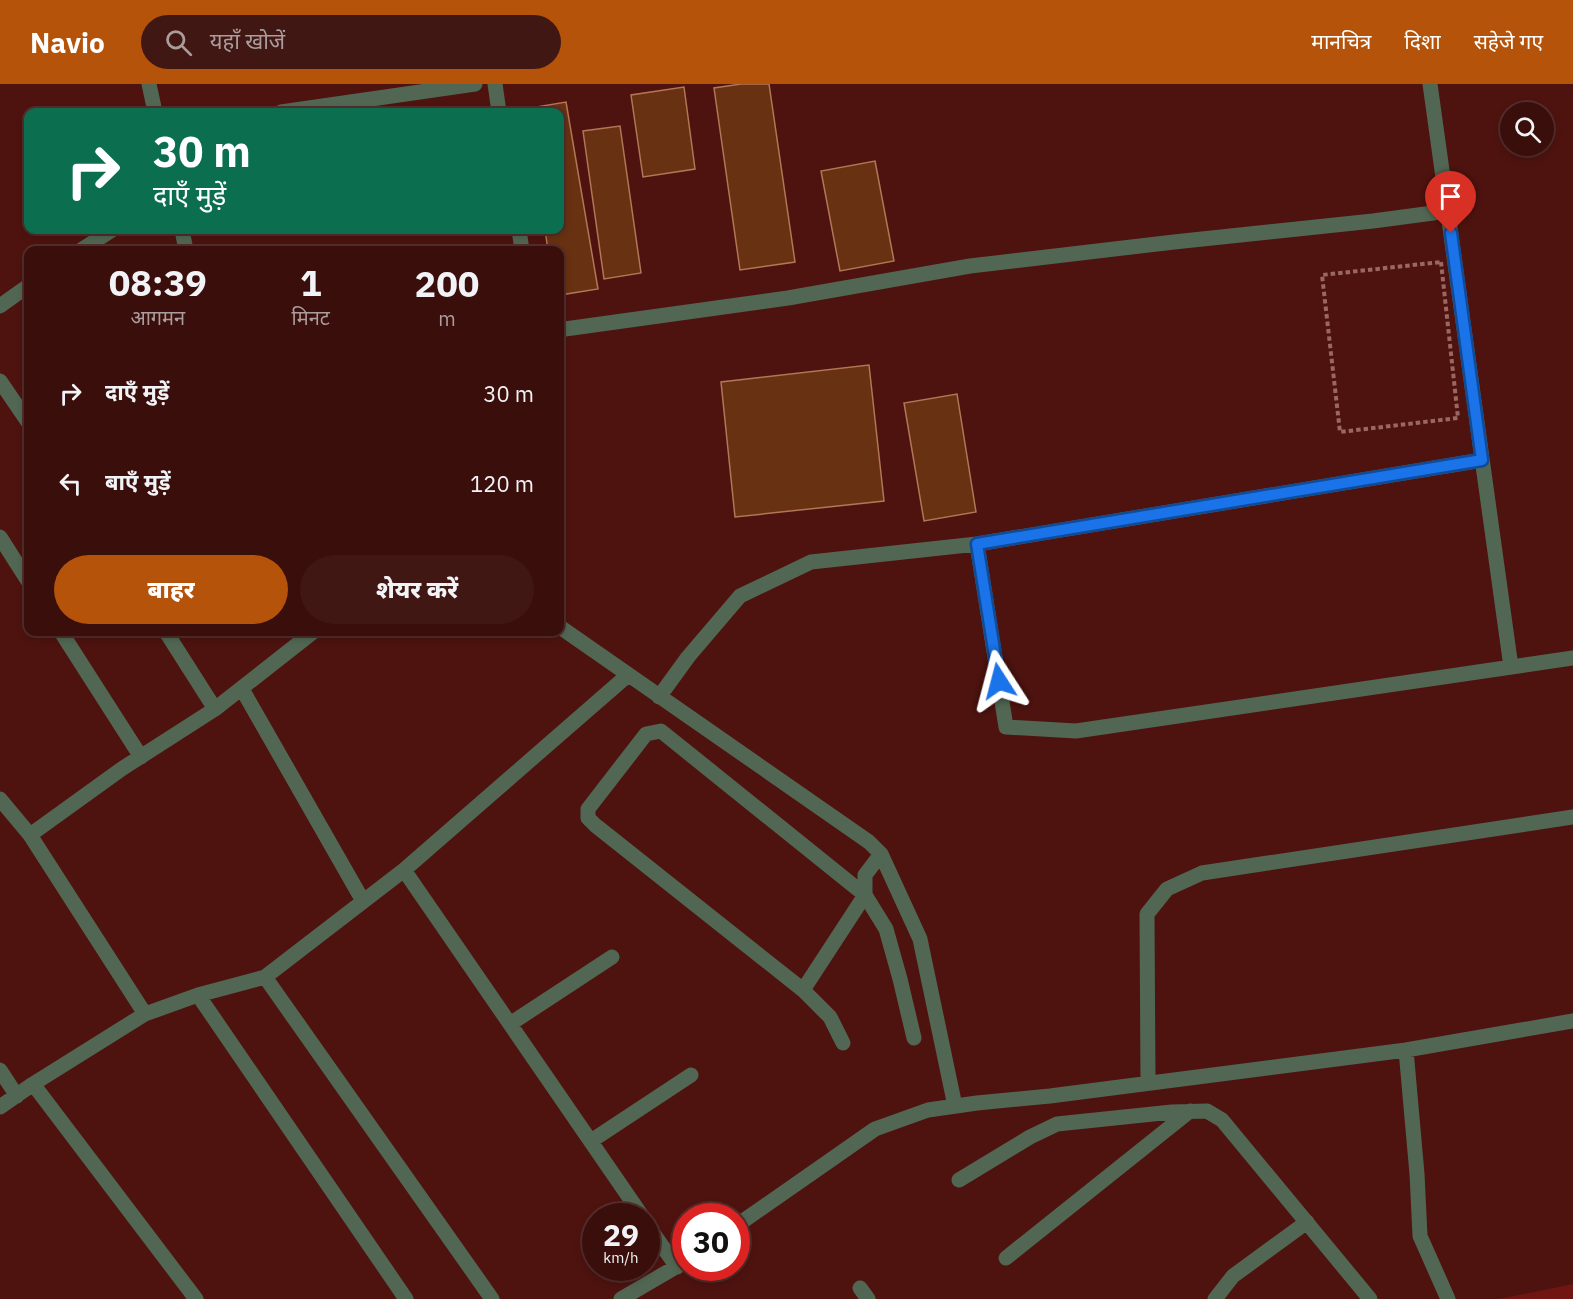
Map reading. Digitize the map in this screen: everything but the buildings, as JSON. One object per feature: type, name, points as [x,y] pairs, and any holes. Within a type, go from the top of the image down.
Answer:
[{"type":"street","points":[[149,84],[154,108]]},
{"type":"street","points":[[309,108],[475,84]]},
{"type":"street","points":[[495,84],[499,108]]},
{"type":"street","points":[[1430,84],[1511,667]]},
{"type":"street","points":[[564,328],[788,298],[970,266],[1448,211]]},
{"type":"street","points":[[87,246],[106,234]]},
{"type":"street","points":[[3,298],[24,288]]},
{"type":"street","points":[[0,381],[24,416]]},
{"type":"street","points":[[659,697],[688,657],[740,596],[811,562],[977,544],[1482,460]]},
{"type":"street","points":[[0,537],[24,575]]},
{"type":"street","points":[[977,544],[1006,727],[1076,732],[1573,658]]},
{"type":"street","points":[[564,630],[869,842],[881,854],[920,939],[955,1106]]},
{"type":"street","points":[[64,636],[141,757]]},
{"type":"street","points":[[169,636],[215,709]]},
{"type":"street","points":[[30,835],[141,757],[215,709],[308,636]]},
{"type":"street","points":[[0,1107],[146,1014],[198,995],[265,977],[404,870],[628,675]]},
{"type":"street","points":[[242,689],[363,901]]},
{"type":"street","points":[[843,1043],[830,1017],[803,990],[588,818],[588,809],[646,734],[661,731],[865,895],[886,929],[914,1038]]},
{"type":"street","points":[[0,799],[30,835],[146,1014]]},
{"type":"street","points":[[1148,1083],[1147,914],[1167,890],[1202,873],[1573,817]]},
{"type":"street","points":[[803,990],[865,895],[865,875],[881,854]]},
{"type":"street","points":[[404,870],[633,1203]]},
{"type":"street","points":[[510,1024],[612,957]]},
{"type":"street","points":[[265,977],[492,1299]]},
{"type":"street","points":[[198,995],[406,1299]]},
{"type":"street","points":[[750,1216],[875,1129],[928,1110],[1406,1050],[1573,1021]]},
{"type":"street","points":[[1406,1050],[1420,1236],[1448,1299]]},
{"type":"street","points":[[0,1070],[17,1096]]},
{"type":"street","points":[[591,1141],[691,1075]]},
{"type":"street","points":[[33,1084],[196,1299]]},
{"type":"street","points":[[1006,1258],[1190,1111]]},
{"type":"street","points":[[958,1180],[1030,1137],[1057,1124],[1172,1112],[1207,1111],[1222,1120],[1370,1299]]},
{"type":"street","points":[[1215,1299],[1233,1276],[1307,1222]]},
{"type":"street","points":[[660,1239],[672,1253]]},
{"type":"street","points":[[621,1299],[672,1269]]},
{"type":"path","points":[[1441,262],[1458,418],[1340,432],[1323,275],[1441,262]]},
{"type":"shaded area","points":[[1573,1284],[1573,1299],[1499,1299]]},
{"type":"route","points":[[999,681],[977,544],[1482,460],[1451,233]]}]
